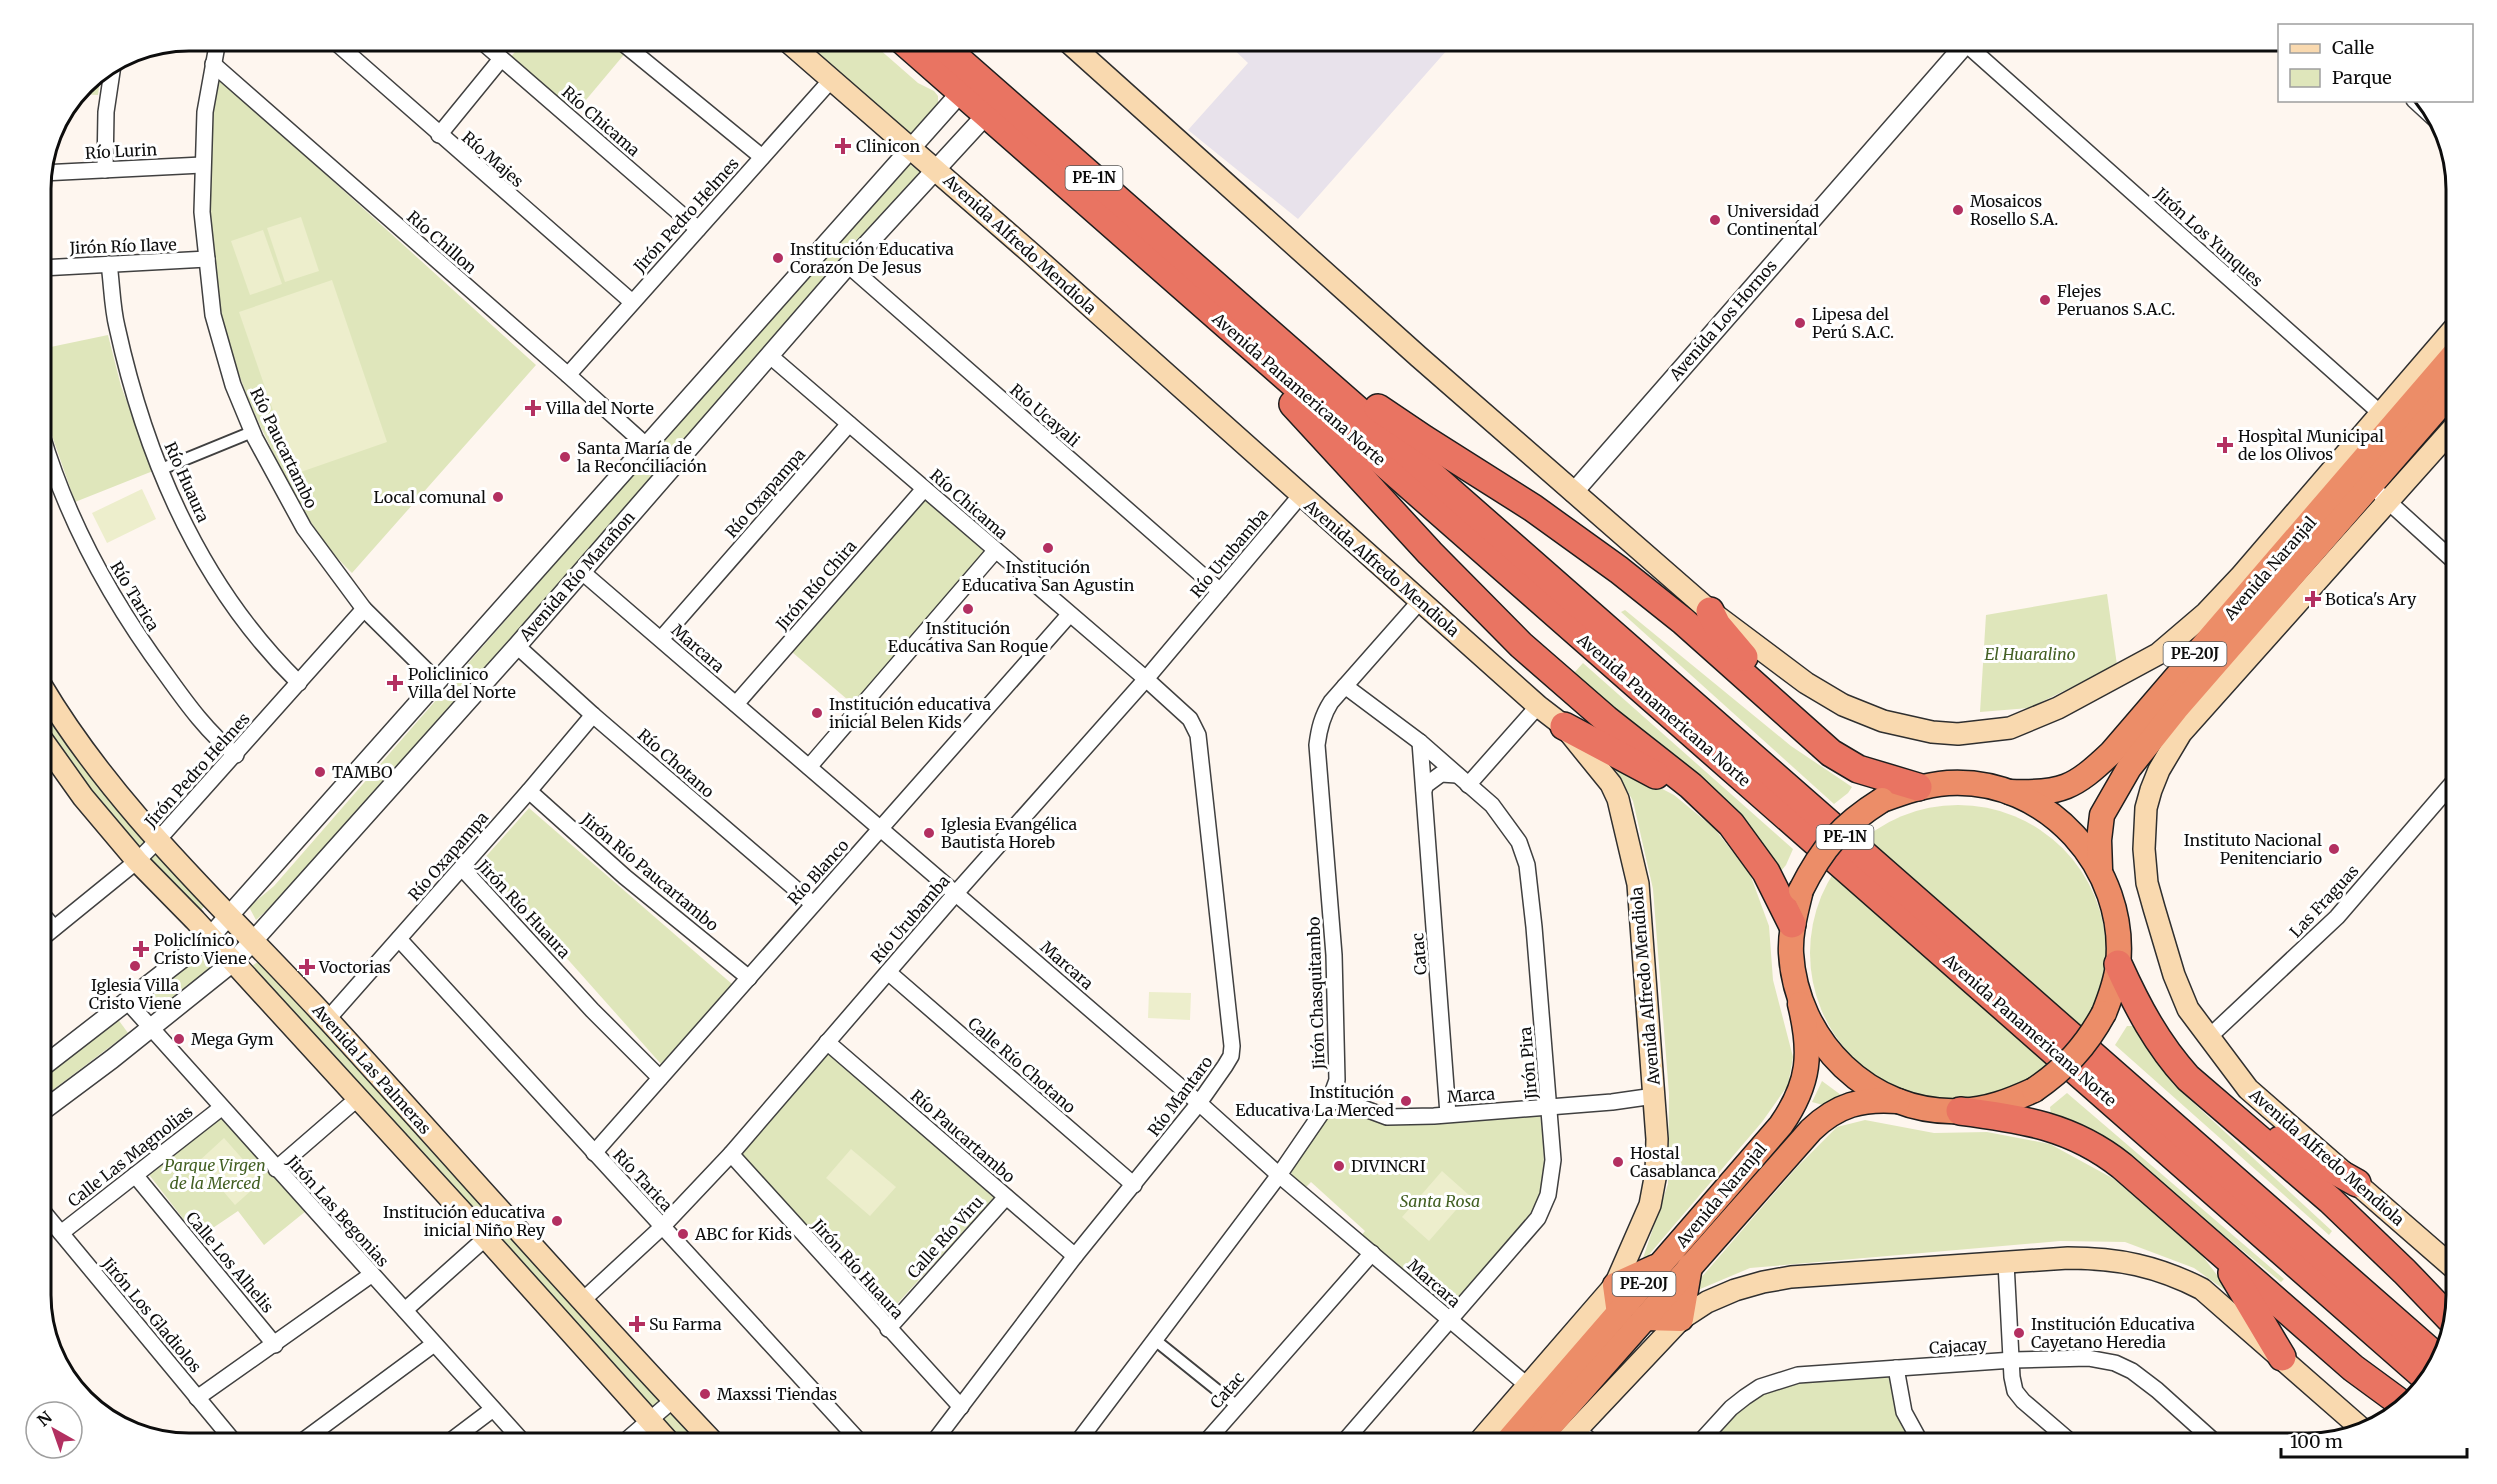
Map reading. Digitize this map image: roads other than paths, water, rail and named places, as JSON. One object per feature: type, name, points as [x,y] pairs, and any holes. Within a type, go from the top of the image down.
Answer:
[{"type":"highway","name":"Avenida Panamericana Norte","points":[[914,51],[986,115],[1248,328],[2432,1353]]},
{"type":"highway","name":"Avenida Panamericana Norte","points":[[948,51],[1248,328],[2421,1373]]},
{"type":"highway","points":[[1248,328],[1533,508],[1619,570],[1683,621],[1831,753],[1858,769],[1918,787]]},
{"type":"highway","points":[[1248,328],[1291,402],[1430,554],[1490,615],[1598,712],[1692,786],[1731,824],[1766,872],[1792,924]]},
{"type":"highway","name":"Avenida Naranjal","points":[[2010,792],[2043,793],[2068,787],[2111,753],[2279,544],[2354,470],[2387,420],[2446,362]]},
{"type":"highway","name":"Avenida Naranjal","points":[[2100,869],[2099,840],[2102,815],[2129,768],[2176,709],[2379,493],[2410,440],[2446,399]]},
{"type":"highway","points":[[1710,611],[1717,625],[1766,682],[1788,715]]},
{"type":"highway","points":[[1564,726],[1655,774],[1692,786]]},
{"type":"highway","name":"PE-20J","points":[[1949,783],[1970,784],[2010,792],[2038,805],[2062,822],[2083,844],[2100,869],[2111,895],[2117,923],[2118,964],[2104,1013],[2091,1036],[2075,1057],[2056,1075],[2034,1090],[2004,1103],[1960,1111],[1939,1110],[1898,1101],[1866,1085],[1838,1063],[1816,1036],[1800,1004],[1793,978],[1792,924],[1801,890],[1815,862],[1833,838],[1856,817],[1882,800],[1918,787],[1949,783]]},
{"type":"highway","points":[[2118,964],[2142,1015],[2160,1045],[2188,1078],[2330,1200],[2445,1314]]},
{"type":"highway","name":"Avenida Naranjal","points":[[1515,1433],[1781,1125],[1794,1105],[1804,1082],[1808,1060],[1807,1032],[1800,1004]]},
{"type":"highway","name":"Avenida Naranjal","points":[[1544,1433],[1800,1140],[1820,1122],[1853,1103],[1875,1099],[1898,1101]]},
{"type":"highway","points":[[2219,1106],[2357,1184]]},
{"type":"highway","points":[[1960,1111],[2024,1120],[2082,1139],[2122,1166],[2353,1368],[2397,1400]]},
{"type":"highway","points":[[2217,1249],[2282,1357]]},
{"type":"highway","points":[[1619,1314],[1615,1285],[1662,1264]]},
{"type":"highway","points":[[1644,1318],[1681,1319],[1690,1266]]},
{"type":"main road","name":"Avenida Alfredo Mendiola","points":[[798,51],[935,169],[1538,706],[1564,726],[1611,784],[1618,799],[1638,884],[1657,1139],[1656,1173],[1650,1205],[1615,1285]]},
{"type":"main road","points":[[1078,51],[1573,493],[1710,611]]},
{"type":"main road","name":"Avenida Naranjal","points":[[1710,611],[1825,696],[1883,721],[1932,732],[1958,734],[2010,728],[2058,708],[2124,674],[2158,654],[2206,613],[2279,544],[2387,420],[2446,340]]},
{"type":"main road","name":"Avenida Naranjal","points":[[2181,733],[2342,555],[2379,493],[2429,456],[2446,436]]},
{"type":"main road","name":"Avenida Las Palmeras","points":[[51,700],[84,751],[157,841],[254,941],[704,1433]]},
{"type":"main road","name":"Avenida Alfredo Mendiola","points":[[2181,733],[2159,770],[2151,789],[2146,808],[2144,849],[2147,883],[2174,975],[2188,1009],[2248,1089],[2446,1261]]},
{"type":"main road","name":"Avenida Las Palmeras","points":[[51,752],[83,797],[137,861],[358,1098],[660,1433]]},
{"type":"main road","points":[[1573,1433],[1681,1319],[1707,1302],[1763,1281],[1791,1277],[2068,1258],[2104,1258],[2140,1265],[2174,1275],[2202,1289],[2356,1424]]},
{"type":"main road","points":[[1487,1433],[1615,1285]]},
{"type":"street","name":"Río Paucartambo","points":[[216,51],[205,112],[202,212],[213,315],[233,385],[252,432],[304,528],[364,609],[438,682]]},
{"type":"street","name":"Río Majes","points":[[345,51],[438,135],[632,302]]},
{"type":"street","name":"Río Chicama","points":[[492,51],[698,229]]},
{"type":"street","points":[[632,51],[762,157]]},
{"type":"street","name":"Avenida Los Hornos","points":[[1573,493],[1959,51]]},
{"type":"street","name":"Jirón Los Yunques","points":[[1977,51],[2429,456]]},
{"type":"street","points":[[438,135],[501,59]]},
{"type":"street","name":"Río Chillon","points":[[213,64],[648,447]]},
{"type":"street","points":[[105,170],[106,112],[111,74]]},
{"type":"street","name":"Jirón Pedro Helmes","points":[[568,375],[831,80]]},
{"type":"street","name":"Avenida Río Marañon","points":[[51,1060],[210,937],[648,447],[961,92]]},
{"type":"street","name":"Avenida Río Marañon","points":[[51,1104],[151,1028],[232,962],[254,941],[517,646],[848,265],[986,115]]},
{"type":"street","name":"Río Lurin","points":[[52,173],[202,165]]},
{"type":"street","name":"Jirón Río Ilave","points":[[51,267],[207,259]]},
{"type":"street","name":"Río Huaura","points":[[109,264],[116,325],[136,403],[159,470],[201,556],[269,653],[299,683]]},
{"type":"street","name":"Río Ucayali","points":[[848,265],[1220,591]]},
{"type":"street","name":"Río Chicama","points":[[769,355],[1146,680]]},
{"type":"street","name":"Río Oxapampa","points":[[661,639],[849,424]]},
{"type":"street","points":[[159,470],[252,432]]},
{"type":"street","name":"Río Tarica","points":[[51,459],[69,508],[89,552],[134,632],[193,712],[224,746],[236,755]]},
{"type":"street","points":[[2354,470],[2446,554]]},
{"type":"street","name":"Jirón Río Chira","points":[[736,704],[924,489]]},
{"type":"street","name":"Río Urubamba","points":[[583,1300],[662,1227],[730,1154],[956,893],[1146,680],[1300,496]]},
{"type":"street","points":[[809,767],[995,551]]},
{"type":"street","name":"Marcara","points":[[581,571],[1199,1103],[1279,1175],[1528,1386]]},
{"type":"street","name":"Jirón Chasquitambo","points":[[1085,1433],[1279,1175],[1329,1102],[1338,1070],[1334,955],[1317,745],[1323,714],[1420,601]]},
{"type":"street","name":"Jirón Pedro Helmes","points":[[51,931],[137,861],[157,841],[364,609]]},
{"type":"street","name":"Río Blanco","points":[[594,1153],[1069,615]]},
{"type":"street","name":"Río Chotano","points":[[517,646],[593,715],[813,904]]},
{"type":"street","name":"Río Mantaro","points":[[941,1433],[1075,1256],[1199,1103],[1231,1056],[1232,1046],[1198,735],[1190,719],[1146,680]]},
{"type":"street","name":"Jirón Pira","points":[[1345,687],[1420,742],[1492,805],[1519,842],[1527,866],[1553,1160],[1548,1195],[1538,1218],[1352,1433]]},
{"type":"street","points":[[1424,790],[1426,785],[1441,774],[1462,780],[1538,706]]},
{"type":"street","name":"Río Oxapampa","points":[[327,1020],[530,791],[593,715]]},
{"type":"street","name":"Catac","points":[[1420,742],[1449,1114]]},
{"type":"street","name":"Jirón Río Paucartambo","points":[[530,791],[625,877],[749,978]]},
{"type":"street","name":"Las Fraguas","points":[[2208,1038],[2337,917],[2446,791]]},
{"type":"street","name":"Jirón Río Huaura","points":[[462,868],[592,1010],[660,1078]]},
{"type":"street","points":[[51,925],[54,928]]},
{"type":"street","name":"Río Tarica","points":[[399,939],[852,1433]]},
{"type":"street","name":"Calle Río Chotano","points":[[888,972],[1134,1185]]},
{"type":"street","name":"Jirón Las Begonias","points":[[127,1001],[515,1433]]},
{"type":"street","name":"Río Paucartambo","points":[[827,1042],[1075,1256]]},
{"type":"street","name":"Marca","points":[[1329,1102],[1344,1101],[1387,1117],[1612,1102],[1654,1096]]},
{"type":"street","points":[[276,1169],[358,1098]]},
{"type":"street","name":"Calle Las Magnolias","points":[[61,1233],[221,1108]]},
{"type":"street","name":"Jirón Río Huaura","points":[[730,1154],[961,1407]]},
{"type":"street","name":"Calle Los Alhelis","points":[[135,1175],[275,1345]]},
{"type":"street","name":"Calle Río Viru","points":[[888,1329],[1006,1197]]},
{"type":"street","points":[[405,1310],[508,1218]]},
{"type":"street","name":"Jirón Los Gladiolos","points":[[51,1221],[227,1433]]},
{"type":"street","name":"Catac","points":[[1214,1433],[1372,1253]]},
{"type":"street","points":[[2006,1263],[2015,1391],[2061,1433]]},
{"type":"street","points":[[197,1398],[371,1275]]},
{"type":"street","points":[[1155,1340],[1237,1406]]},
{"type":"street","points":[[314,1433],[435,1344]]},
{"type":"street","name":"Cajacay","points":[[1708,1433],[1731,1408],[1753,1392],[1769,1383],[1797,1375],[2013,1360],[2088,1358],[2115,1363],[2132,1371],[2205,1433]]},
{"type":"street","points":[[1896,1368],[1904,1412],[1916,1433]]},
{"type":"street","points":[[635,1433],[673,1400]]},
{"type":"street","points":[[461,1433],[493,1409]]},
{"type":"place","name":"Clinicon","points":[[843,146]]},
{"type":"place","name":"Mosaicos Rosello S.A.","points":[[1958,210]]},
{"type":"place","name":"Universidad Continental","points":[[1715,220]]},
{"type":"place","name":"Institución Educativa Corazon De Jesus","points":[[778,258]]},
{"type":"place","name":"Flejes Peruanos S.A.C.","points":[[2045,300]]},
{"type":"place","name":"Lipesa del Perú S.A.C.","points":[[1800,323]]},
{"type":"place","name":"Villa del Norte","points":[[533,408]]},
{"type":"place","name":"Hospìtal Municipal de los Olivos","points":[[2225,445]]},
{"type":"place","name":"Santa María de la Reconciliación","points":[[565,457]]},
{"type":"place","name":"Local comunal","points":[[498,497]]},
{"type":"place","name":"Institución Educativa San Agustin","points":[[1048,548]]},
{"type":"place","name":"Botica's Ary","points":[[2313,599]]},
{"type":"place","name":"Institución Educativa San Roque","points":[[968,609]]},
{"type":"place","name":"Policlinico Villa del Norte","points":[[395,683]]},
{"type":"place","name":"Institución educativa inicial Belen Kids","points":[[817,713]]},
{"type":"place","name":"TAMBO","points":[[320,772]]},
{"type":"place","name":"Iglesia Evangélica Bautista Horeb","points":[[929,833]]},
{"type":"place","name":"Instituto Nacional Penitenciario","points":[[2334,849]]},
{"type":"place","name":"Policlínico Cristo Viene","points":[[141,949]]},
{"type":"place","name":"Iglesia Villa Cristo Viene","points":[[135,966]]},
{"type":"place","name":"Voctorias","points":[[307,967]]},
{"type":"place","name":"Mega Gym","points":[[179,1039]]},
{"type":"place","name":"Institución Educativa La Merced","points":[[1406,1101]]},
{"type":"place","name":"Hostal Casablanca","points":[[1618,1162]]},
{"type":"place","name":"DIVINCRI","points":[[1339,1166]]},
{"type":"place","name":"Institución educativa inicial Niño Rey","points":[[557,1221]]},
{"type":"place","name":"ABC for Kids","points":[[683,1234]]},
{"type":"place","name":"Su Farma","points":[[637,1324]]},
{"type":"place","name":"Institución Educativa Cayetano Heredia","points":[[2019,1333]]},
{"type":"place","name":"Maxssi Tiendas","points":[[705,1394]]},
{"type":"park label","name":"El Huaralino","points":[[2030,654]]},
{"type":"park label","name":"Parque Virgen de la Merced","points":[[215,1174]]},
{"type":"park label","name":"Santa Rosa","points":[[1440,1201]]}]
